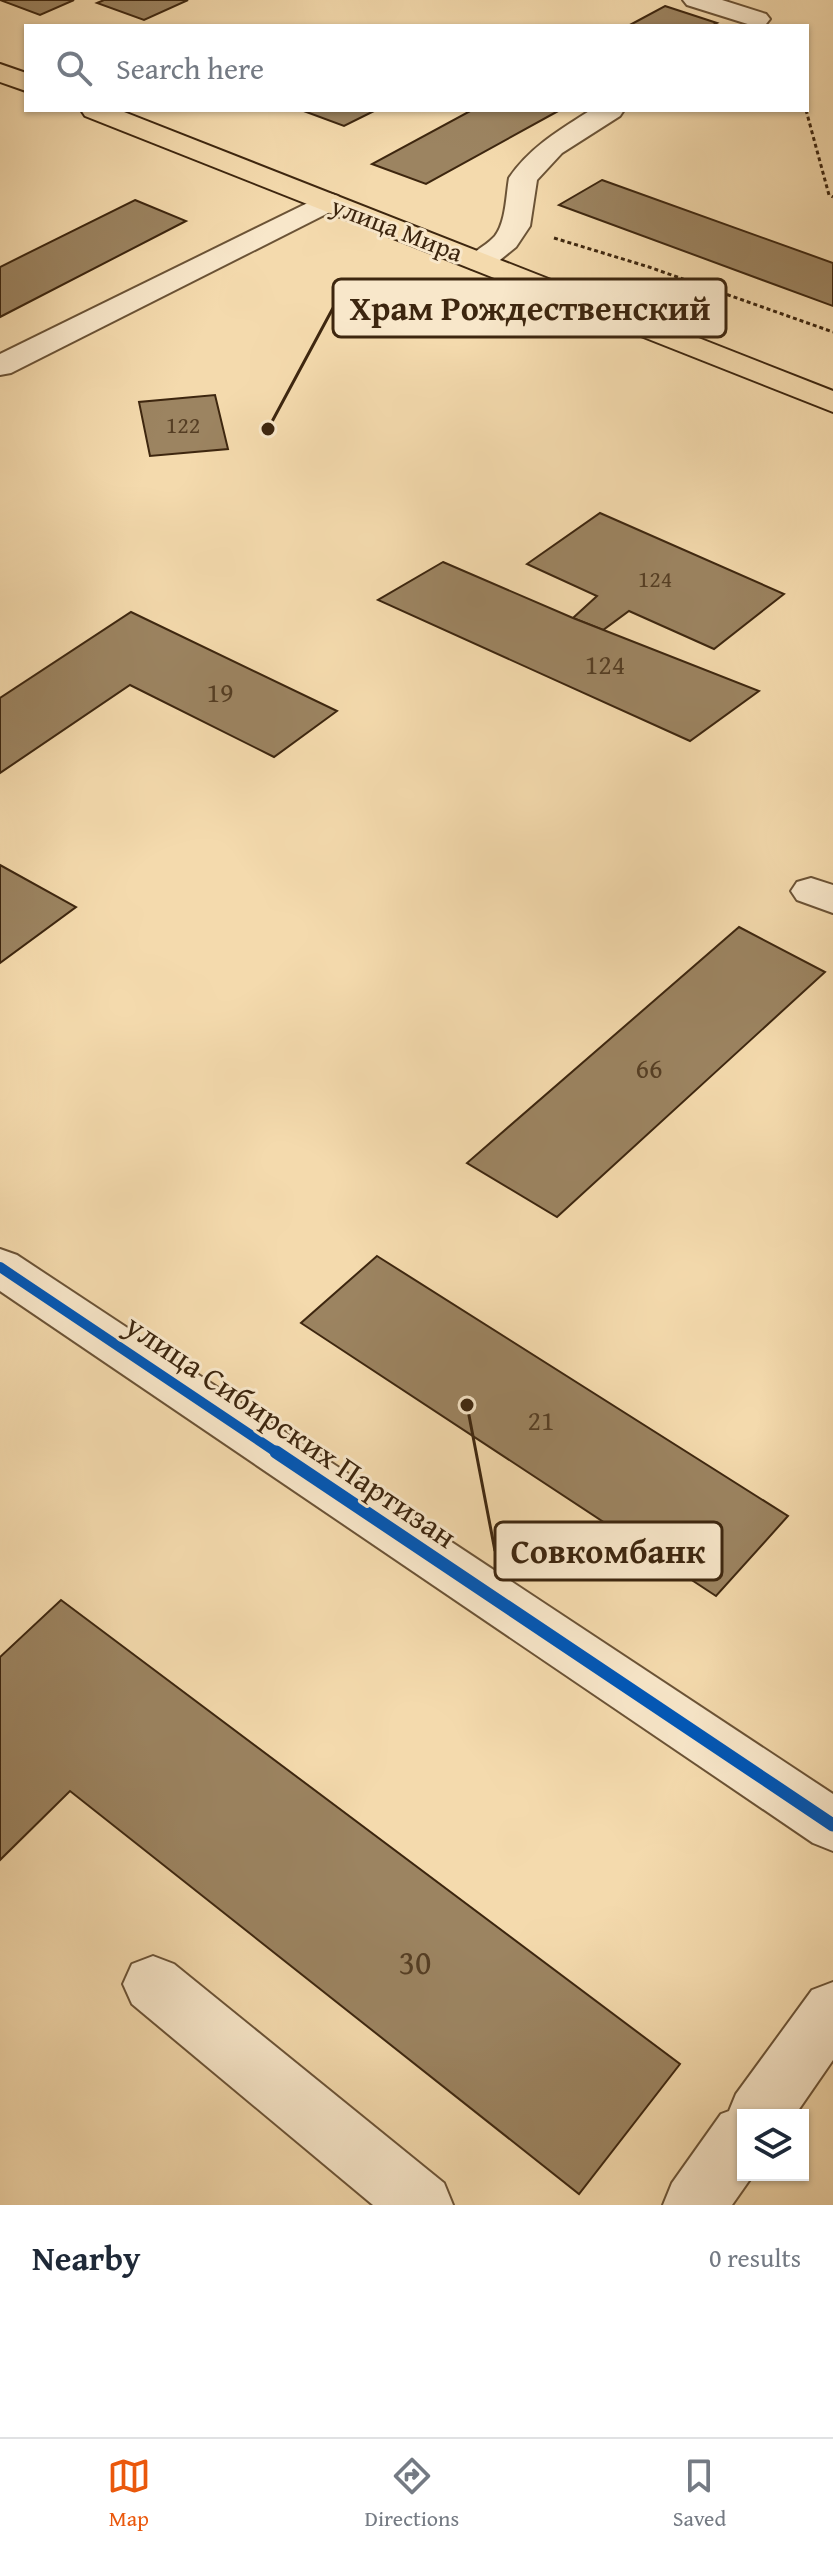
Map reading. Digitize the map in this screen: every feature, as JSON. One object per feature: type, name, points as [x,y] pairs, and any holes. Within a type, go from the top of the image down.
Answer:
[{"type":"main road","points":[[0,72],[24,82]]},
{"type":"main road","name":"улица Мира","points":[[100,112],[833,402]]},
{"type":"street","points":[[696,0],[759,17]]},
{"type":"street","points":[[480,262],[506,241],[515,226],[523,178],[552,147],[607,112]]},
{"type":"street","points":[[0,366],[328,202]]},
{"type":"street","name":"улица Сибирских Партизан","points":[[0,1267],[833,1825]]},
{"type":"street","points":[[153,1984],[422,2205]]},
{"type":"street","points":[[762,2109],[833,2010]]},
{"type":"street","points":[[694,2205],[737,2144]]},
{"type":"path","points":[[807,112],[829,195],[833,197]]},
{"type":"building","points":[[0,0],[74,0],[40,15]]},
{"type":"building","points":[[104,0],[188,0],[144,20],[97,3]]},
{"type":"building","points":[[665,6],[717,23],[715,24],[632,24]]},
{"type":"building","points":[[306,112],[372,112],[344,126]]},
{"type":"building","points":[[468,112],[556,112],[426,184],[372,164]]},
{"type":"building","points":[[602,180],[833,263],[833,306],[559,205]]},
{"type":"building","points":[[135,200],[186,221],[0,317],[0,267]]},
{"type":"building","points":[[215,395],[228,449],[150,456],[139,402]]},
{"type":"building","points":[[600,513],[784,594],[714,649],[629,611],[603,630],[573,618],[597,596],[527,564]]},
{"type":"building","points":[[443,562],[573,618],[759,691],[690,741],[378,600]]},
{"type":"building","points":[[131,612],[337,711],[274,757],[130,685],[0,773],[0,698]]},
{"type":"building","points":[[0,865],[76,907],[0,963]]},
{"type":"building","points":[[739,927],[825,972],[557,1217],[467,1163]]},
{"type":"building","points":[[377,1256],[788,1516],[716,1596],[301,1323]]},
{"type":"building","points":[[61,1600],[680,2064],[579,2194],[70,1791],[0,1860],[0,1657]]},
{"type":"cycle path","points":[[0,1267],[833,1825]]},
{"type":"place","name":"Храм Рождественский","points":[[268,429]]},
{"type":"place","name":"Совкомбанк","points":[[467,1405]]}]
